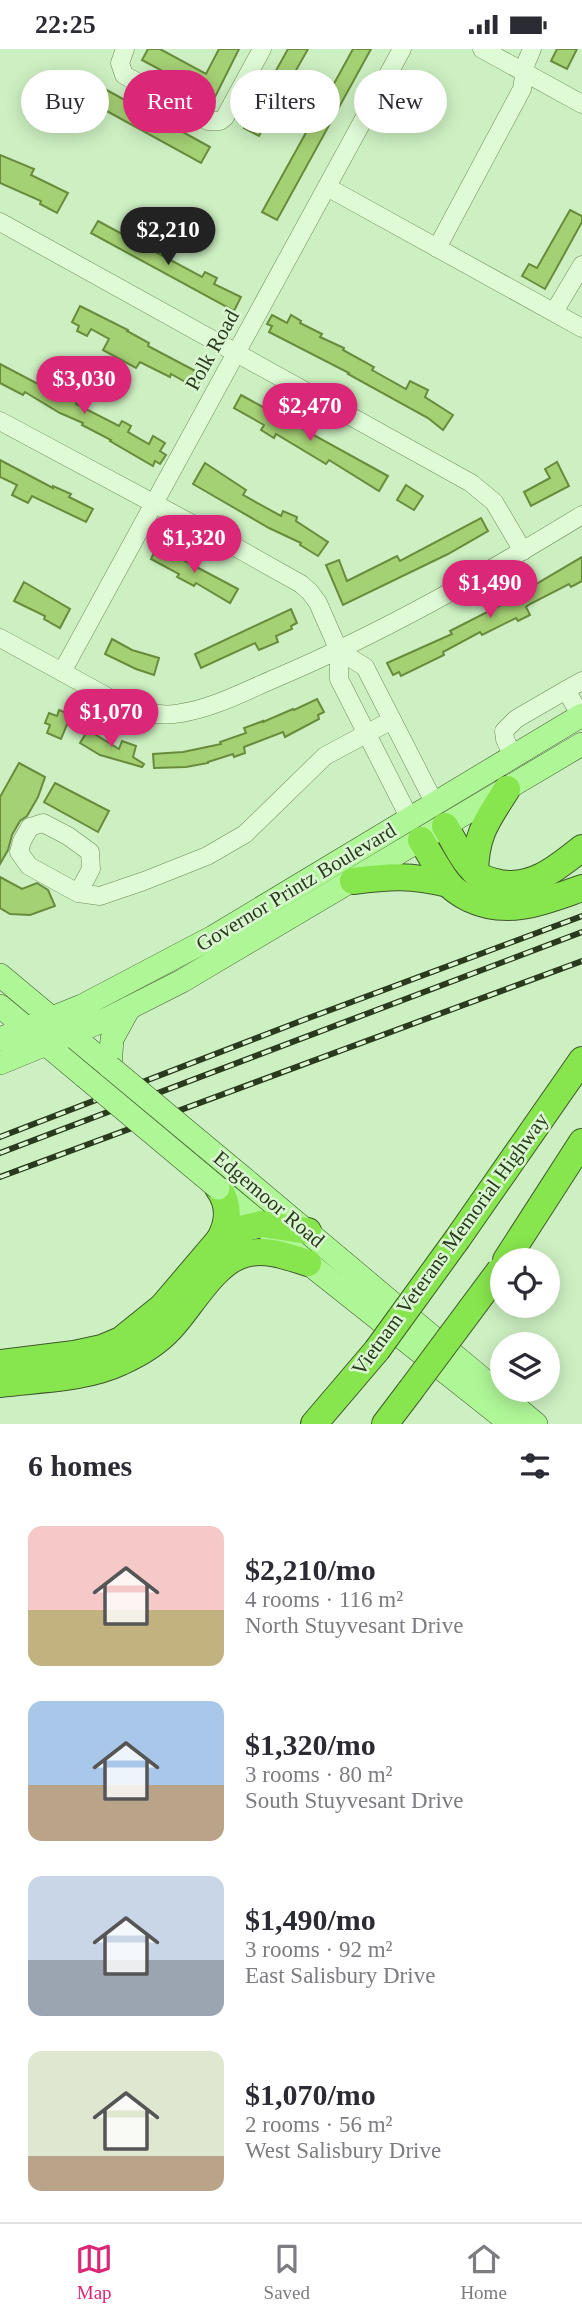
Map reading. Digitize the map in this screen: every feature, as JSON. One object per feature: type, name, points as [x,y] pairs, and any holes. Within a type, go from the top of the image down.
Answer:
[{"type":"highway","points":[[475,872],[475,851],[482,828],[507,789]]},
{"type":"highway","points":[[440,815],[475,872],[491,881],[506,884],[532,881],[544,876],[582,848]]},
{"type":"highway","points":[[416,829],[449,884]]},
{"type":"highway","points":[[353,881],[400,876],[422,878],[449,884],[483,904],[511,908],[526,907],[582,888]]},
{"type":"highway","name":"Vietnam Veterans Memorial Highway","points":[[314,1424],[377,1350],[582,1060]]},
{"type":"highway","points":[[514,1248],[582,1142]]},
{"type":"highway","points":[[551,1191],[582,1159]]},
{"type":"highway","points":[[0,1363],[74,1355],[102,1348],[121,1339],[162,1307],[219,1240],[227,1210],[223,1194],[229,1182]]},
{"type":"highway","points":[[219,1240],[248,1226],[262,1224],[308,1231]]},
{"type":"highway","points":[[0,1384],[89,1373],[123,1362],[170,1329],[219,1270],[236,1257],[247,1253],[269,1252],[308,1263]]},
{"type":"highway","points":[[385,1424],[490,1283]]},
{"type":"main road","name":"Governor Printz Boulevard","points":[[0,1039],[53,1019],[135,979],[416,829],[440,815],[513,757],[581,716]]},
{"type":"main road","name":"Governor Printz Boulevard","points":[[440,815],[507,789],[582,744]]},
{"type":"main road","name":"Governor Printz Boulevard","points":[[0,1063],[129,1008],[219,960],[353,881],[416,829]]},
{"type":"main road","name":"Edgemoor Road","points":[[0,975],[110,1067],[229,1182],[262,1224],[503,1419]]},
{"type":"main road","name":"Edgemoor Road","points":[[0,1006],[84,1076],[229,1182],[308,1231],[536,1424]]},
{"type":"main road","points":[[110,1067],[112,1039],[129,1008]]},
{"type":"street","points":[[125,49],[120,63],[124,75],[208,121],[215,122],[225,117],[262,49]]},
{"type":"street","name":"Polk Road","points":[[62,672],[402,49]]},
{"type":"street","points":[[482,49],[582,104]]},
{"type":"street","points":[[437,248],[522,89],[526,63],[532,49]]},
{"type":"street","points":[[327,187],[582,328]]},
{"type":"street","points":[[0,222],[478,488],[494,502],[523,551]]},
{"type":"street","points":[[554,312],[582,265]]},
{"type":"street","points":[[0,421],[301,584],[317,603],[339,651],[339,679],[416,829]]},
{"type":"street","points":[[0,638],[124,706],[142,712],[179,714],[218,703],[339,651],[523,551],[582,515]]},
{"type":"street","points":[[339,651],[365,667],[440,815]]},
{"type":"street","points":[[513,757],[504,731],[516,719],[582,681]]},
{"type":"street","points":[[566,690],[581,716]]},
{"type":"street","points":[[78,893],[100,896],[207,856],[245,834],[325,756],[392,720]]},
{"type":"building","points":[[148,49],[160,49],[199,70],[160,70],[142,60]]},
{"type":"building","points":[[219,49],[239,49],[216,95],[216,70],[208,70]]},
{"type":"building","points":[[288,49],[308,49],[296,70],[276,70]]},
{"type":"building","points":[[353,49],[371,49],[359,70],[354,70],[354,80],[340,105],[340,73]]},
{"type":"building","points":[[557,49],[577,49],[567,69],[551,61]]},
{"type":"building","points":[[109,91],[123,99],[123,120],[109,112]]},
{"type":"building","points":[[147,133],[185,133],[210,147],[201,163]]},
{"type":"building","points":[[306,133],[325,133],[277,220],[262,212]]},
{"type":"building","points":[[0,155],[34,169],[31,175],[68,193],[57,213],[40,204],[41,201],[0,183]]},
{"type":"building","points":[[570,210],[582,216],[582,222],[545,289],[522,276],[529,264],[537,268]]},
{"type":"building","points":[[98,221],[202,277],[205,272],[217,278],[214,284],[241,297],[234,311],[91,233]]},
{"type":"building","points":[[80,306],[128,330],[149,343],[148,346],[203,375],[196,388],[171,374],[170,377],[140,362],[136,368],[103,350],[109,339],[91,329],[87,336],[77,331],[79,326],[72,322]]},
{"type":"building","points":[[272,315],[287,323],[291,315],[301,321],[300,323],[322,334],[320,337],[344,348],[343,350],[374,367],[372,370],[406,389],[410,381],[428,390],[425,397],[453,415],[443,430],[428,418],[349,373],[269,332],[272,326],[267,324]]},
{"type":"building","points":[[0,364],[38,384],[41,380],[68,396],[69,393],[79,397],[76,404],[119,426],[122,421],[131,426],[128,432],[149,444],[153,436],[165,443],[160,451],[166,455],[160,464],[155,461],[153,466],[82,425],[83,423],[25,392],[23,395],[0,383]]},
{"type":"building","points":[[241,395],[388,476],[379,491],[329,460],[326,464],[276,434],[274,438],[261,430],[264,425],[234,408]]},
{"type":"building","points":[[0,460],[53,488],[71,494],[69,497],[93,509],[86,522],[32,496],[28,503],[12,495],[17,485],[0,477]]},
{"type":"building","points":[[557,462],[569,486],[531,506],[524,492],[550,478],[545,469]]},
{"type":"building","points":[[205,463],[246,490],[243,495],[281,516],[283,511],[297,517],[296,521],[328,542],[318,556],[300,545],[301,543],[269,528],[193,484]]},
{"type":"building","points":[[406,485],[423,496],[414,510],[397,500]]},
{"type":"building","points":[[481,518],[488,531],[448,554],[343,605],[326,565],[339,560],[347,581],[397,556],[400,561]]},
{"type":"building","points":[[157,546],[238,589],[230,603],[196,583],[194,586],[177,577],[179,574],[151,559]]},
{"type":"building","points":[[582,557],[582,581],[571,587],[569,584],[530,604],[526,607],[530,615],[518,621],[516,618],[482,635],[480,632],[443,652],[444,655],[401,676],[399,672],[393,675],[387,663],[452,634],[450,631],[534,588],[533,586]]},
{"type":"building","points":[[24,582],[70,609],[60,628],[44,619],[45,616],[14,601]]},
{"type":"building","points":[[291,609],[297,623],[291,626],[292,629],[276,636],[278,642],[259,650],[255,643],[201,668],[195,654]]},
{"type":"building","points":[[112,639],[132,650],[159,658],[154,675],[105,654]]},
{"type":"building","points":[[317,699],[324,712],[318,715],[319,719],[285,737],[283,732],[244,747],[245,753],[234,757],[233,754],[186,767],[154,768],[153,754],[183,752],[221,744],[220,742],[246,733],[244,728]]},
{"type":"building","points":[[59,710],[71,715],[61,739],[47,733],[50,725],[45,723],[49,713],[57,716]]},
{"type":"building","points":[[88,730],[119,749],[122,741],[136,746],[133,757],[144,764],[142,767],[100,755],[80,743]]},
{"type":"building","points":[[19,763],[45,777],[38,797],[12,835],[0,864],[0,797]]},
{"type":"building","points":[[55,783],[109,811],[98,832],[44,802]]},
{"type":"building","points":[[0,877],[22,889],[37,883],[48,890],[55,906],[30,915],[10,914],[0,908]]},
{"type":"railway","points":[[0,1137],[582,916]]},
{"type":"railway","points":[[0,1153],[582,932]]},
{"type":"railway","points":[[0,1177],[582,961]]}]
